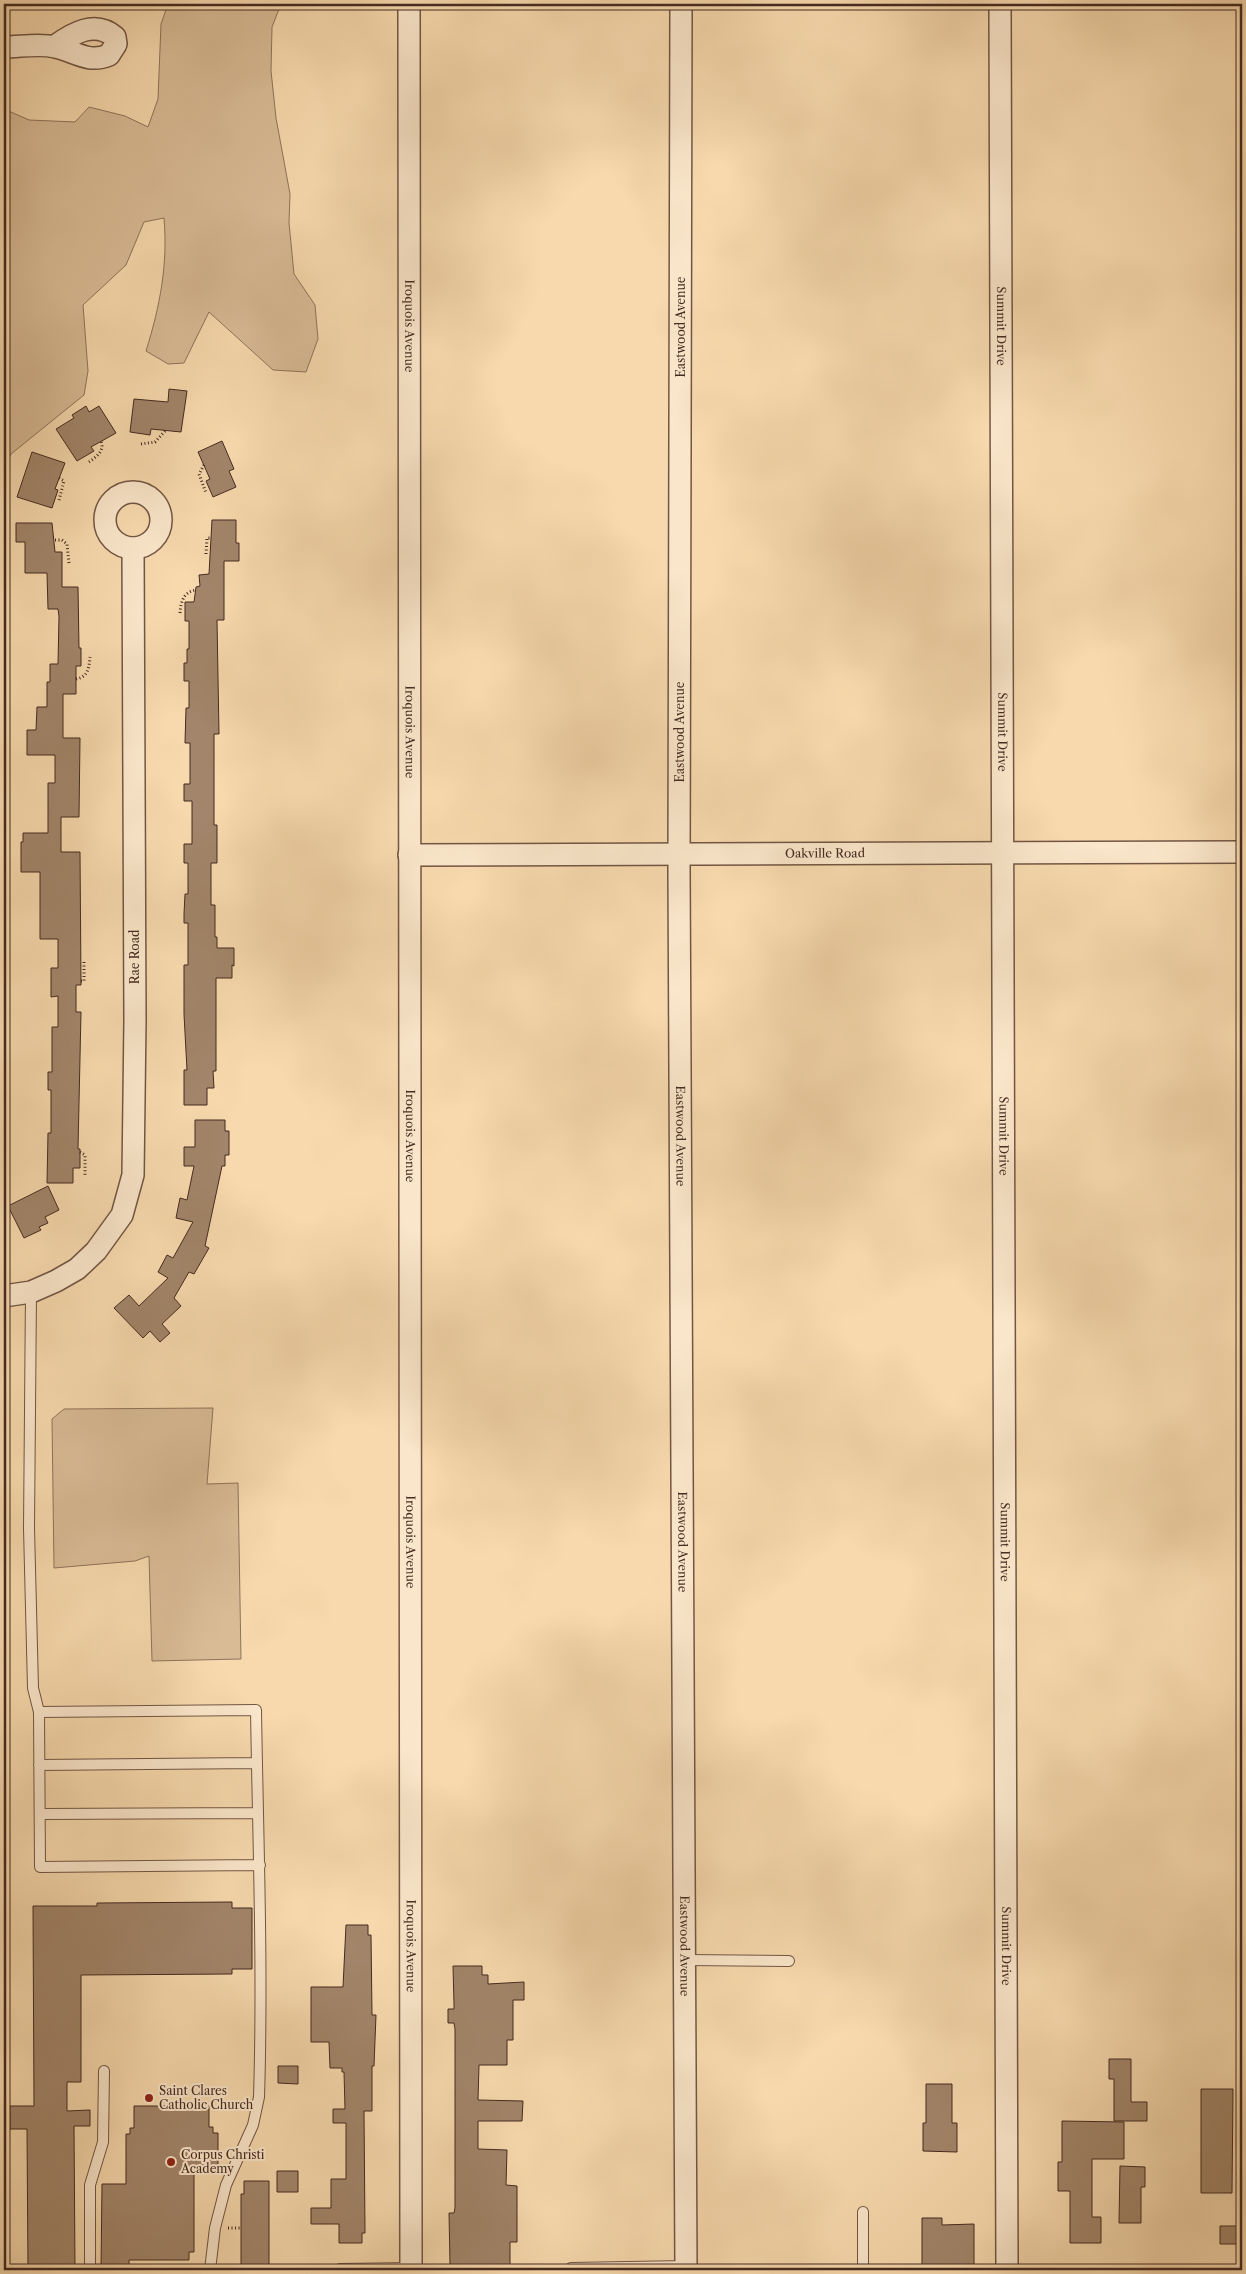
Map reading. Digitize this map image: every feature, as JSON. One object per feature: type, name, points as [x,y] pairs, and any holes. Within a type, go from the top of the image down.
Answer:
[{"type":"street","name":"Iroquois Avenue","points":[[409,4],[411,2269]]},
{"type":"street","name":"Eastwood Avenue","points":[[681,4],[679,854],[686,2268]]},
{"type":"street","name":"Summit Drive","points":[[1000,4],[1007,2270]]},
{"type":"street","points":[[4,47],[55,46]]},
{"type":"street","name":"Rae Road","points":[[4,1296],[31,1292],[77,1269],[96,1251],[122,1215],[133,1175],[135,1030],[133,548]]},
{"type":"street","name":"Oakville Road","points":[[409,855],[1242,852]]},
{"type":"lane","points":[[31,1292],[29,1538],[33,1688],[39,1712],[40,1867],[260,1865]]},
{"type":"lane","points":[[39,1712],[256,1710],[257,1813],[260,1865],[259,2097],[253,2125],[226,2185],[215,2228],[210,2270]]},
{"type":"lane","points":[[39,1765],[257,1763]]},
{"type":"lane","points":[[40,1814],[257,1813]]},
{"type":"lane","points":[[685,1960],[789,1961]]},
{"type":"lane","points":[[90,2270],[90,2185],[103,2142],[104,2071]]},
{"type":"lane","points":[[863,2212],[863,2270]]},
{"type":"lane","points":[[571,2270],[571,2268],[686,2268]]},
{"type":"lane","points":[[340,2269],[411,2269]]},
{"type":"path","points":[[141,444],[155,442],[166,430]]},
{"type":"path","points":[[89,462],[100,452],[103,447],[102,441]]},
{"type":"path","points":[[204,465],[199,474],[206,493]]},
{"type":"path","points":[[59,478],[64,480],[59,500]]},
{"type":"path","points":[[206,554],[207,538],[212,538]]},
{"type":"path","points":[[55,540],[62,540],[66,544],[69,563]]},
{"type":"path","points":[[180,613],[181,601],[185,594],[196,590]]},
{"type":"path","points":[[76,680],[83,677],[88,671],[90,657]]},
{"type":"path","points":[[81,981],[84,981],[84,960]]},
{"type":"path","points":[[80,1152],[85,1155],[85,1175]]},
{"type":"shaded area","points":[[168,4],[281,4],[272,27],[271,71],[276,118],[290,194],[289,223],[294,274],[315,305],[318,339],[306,372],[273,370],[209,312],[184,363],[168,364],[146,351],[162,285],[165,235],[164,218],[144,222],[126,265],[83,305],[88,371],[84,395],[11,454],[4,467],[4,109],[29,120],[75,122],[89,107],[125,116],[148,127],[158,99],[161,24]]},
{"type":"shaded area","points":[[213,1408],[207,1484],[238,1483],[241,1659],[152,1661],[149,1556],[135,1561],[54,1568],[52,1419],[64,1409]]},
{"type":"building","points":[[169,389],[187,391],[181,432],[151,429],[150,435],[130,432],[134,399],[168,402]]},
{"type":"building","points":[[86,406],[89,412],[99,406],[116,433],[91,447],[94,451],[77,461],[56,429],[74,418],[72,415]]},
{"type":"building","points":[[222,441],[234,469],[229,471],[236,487],[213,497],[206,481],[210,479],[198,452]]},
{"type":"building","points":[[32,452],[65,463],[55,489],[58,490],[52,508],[17,497]]},
{"type":"building","points":[[212,520],[236,520],[236,543],[239,543],[239,561],[224,561],[224,620],[217,620],[219,734],[214,734],[214,825],[217,825],[217,863],[211,863],[211,905],[215,905],[217,948],[234,948],[234,966],[232,965],[232,978],[216,978],[216,1071],[213,1071],[214,1088],[207,1088],[207,1105],[184,1105],[184,1070],[187,1070],[184,965],[188,965],[188,923],[184,923],[184,914],[185,894],[188,894],[188,863],[184,863],[184,844],[192,844],[192,801],[184,801],[184,784],[190,784],[190,743],[185,743],[186,708],[189,708],[189,681],[184,681],[184,663],[187,663],[187,649],[189,649],[189,621],[185,621],[185,602],[194,602],[196,587],[200,586],[199,575],[209,574]]},
{"type":"building","points":[[16,523],[52,523],[55,552],[62,552],[62,587],[78,587],[81,666],[76,666],[76,694],[63,694],[63,738],[80,738],[79,817],[61,817],[61,852],[80,852],[81,985],[76,985],[76,1012],[81,1012],[78,1149],[80,1149],[80,1168],[73,1168],[73,1183],[47,1183],[48,1133],[51,1133],[51,1090],[48,1090],[48,1072],[52,1072],[52,1027],[58,1027],[58,996],[51,997],[51,968],[58,968],[58,939],[40,939],[40,872],[21,872],[21,842],[23,842],[23,833],[48,833],[48,783],[55,783],[55,755],[27,755],[27,730],[36,730],[37,707],[47,707],[47,682],[50,682],[50,664],[58,664],[59,616],[58,609],[48,609],[47,573],[25,573],[25,542],[16,542]]},
{"type":"building","points":[[195,1120],[225,1120],[225,1131],[229,1131],[229,1155],[225,1155],[225,1166],[222,1166],[205,1246],[209,1248],[194,1274],[189,1272],[174,1298],[181,1306],[162,1324],[170,1333],[160,1342],[150,1331],[143,1338],[114,1308],[129,1295],[139,1306],[168,1278],[158,1272],[167,1255],[173,1258],[193,1222],[176,1218],[180,1198],[187,1200],[194,1166],[184,1166],[184,1147],[195,1147]]},
{"type":"building","points":[[48,1186],[59,1210],[45,1217],[48,1223],[39,1227],[41,1230],[24,1238],[8,1206]]},
{"type":"building","points":[[232,1902],[232,1908],[252,1908],[252,1969],[232,1969],[232,1974],[81,1975],[81,2082],[67,2082],[67,2111],[90,2110],[90,2126],[74,2126],[75,2270],[28,2270],[27,2129],[10,2129],[10,2106],[34,2106],[33,1906],[97,1906],[97,1903]]},
{"type":"building","points":[[346,1925],[368,1925],[368,1935],[371,1935],[372,2015],[376,2015],[374,2066],[372,2066],[372,2111],[364,2111],[365,2233],[362,2233],[362,2243],[339,2243],[339,2224],[311,2224],[311,2208],[331,2208],[331,2179],[346,2179],[346,2123],[333,2123],[333,2109],[345,2109],[344,2072],[342,2072],[342,2068],[330,2068],[329,2042],[311,2042],[311,1987],[343,1987]]},
{"type":"building","points":[[453,1966],[482,1966],[482,1975],[488,1975],[488,1984],[524,1982],[524,2000],[513,2000],[513,2040],[507,2040],[507,2065],[479,2065],[478,2100],[523,2101],[522,2121],[478,2121],[478,2149],[507,2150],[506,2185],[517,2186],[517,2242],[510,2242],[510,2270],[491,2270],[491,2265],[450,2265],[449,2213],[454,2213],[455,2208],[455,2029],[454,2023],[448,2023],[448,2009],[454,2009]]},
{"type":"building","points":[[1109,2059],[1131,2059],[1131,2102],[1147,2102],[1147,2121],[1114,2121],[1114,2079],[1109,2079]]},
{"type":"building","points":[[278,2066],[298,2066],[298,2084],[278,2083]]},
{"type":"building","points":[[926,2084],[952,2084],[952,2123],[957,2123],[957,2152],[923,2151],[923,2123],[926,2123]]},
{"type":"building","points":[[1201,2089],[1233,2089],[1232,2193],[1201,2193]]},
{"type":"building","points":[[134,2106],[209,2106],[209,2127],[213,2127],[213,2133],[218,2133],[218,2166],[214,2166],[214,2171],[194,2171],[194,2252],[189,2252],[189,2260],[129,2260],[129,2270],[101,2270],[102,2184],[126,2184],[126,2134],[130,2134],[130,2128],[134,2128]]},
{"type":"building","points":[[1062,2121],[1124,2122],[1124,2159],[1092,2159],[1092,2217],[1101,2217],[1101,2243],[1070,2243],[1070,2191],[1058,2191],[1058,2162],[1062,2162]]},
{"type":"building","points":[[1120,2166],[1145,2167],[1145,2187],[1141,2187],[1141,2223],[1119,2223]]},
{"type":"building","points":[[277,2171],[298,2171],[298,2192],[277,2192]]},
{"type":"building","points":[[244,2181],[269,2181],[269,2270],[241,2270],[241,2194],[244,2194]]},
{"type":"building","points":[[922,2218],[942,2218],[942,2225],[974,2224],[974,2270],[922,2270]]},
{"type":"building","points":[[1220,2226],[1242,2226],[1242,2244],[1220,2244]]},
{"type":"place","name":"Saint Clares Catholic Church","points":[[149,2098]]},
{"type":"place","name":"Corpus Christi Academy","points":[[171,2162]]}]
